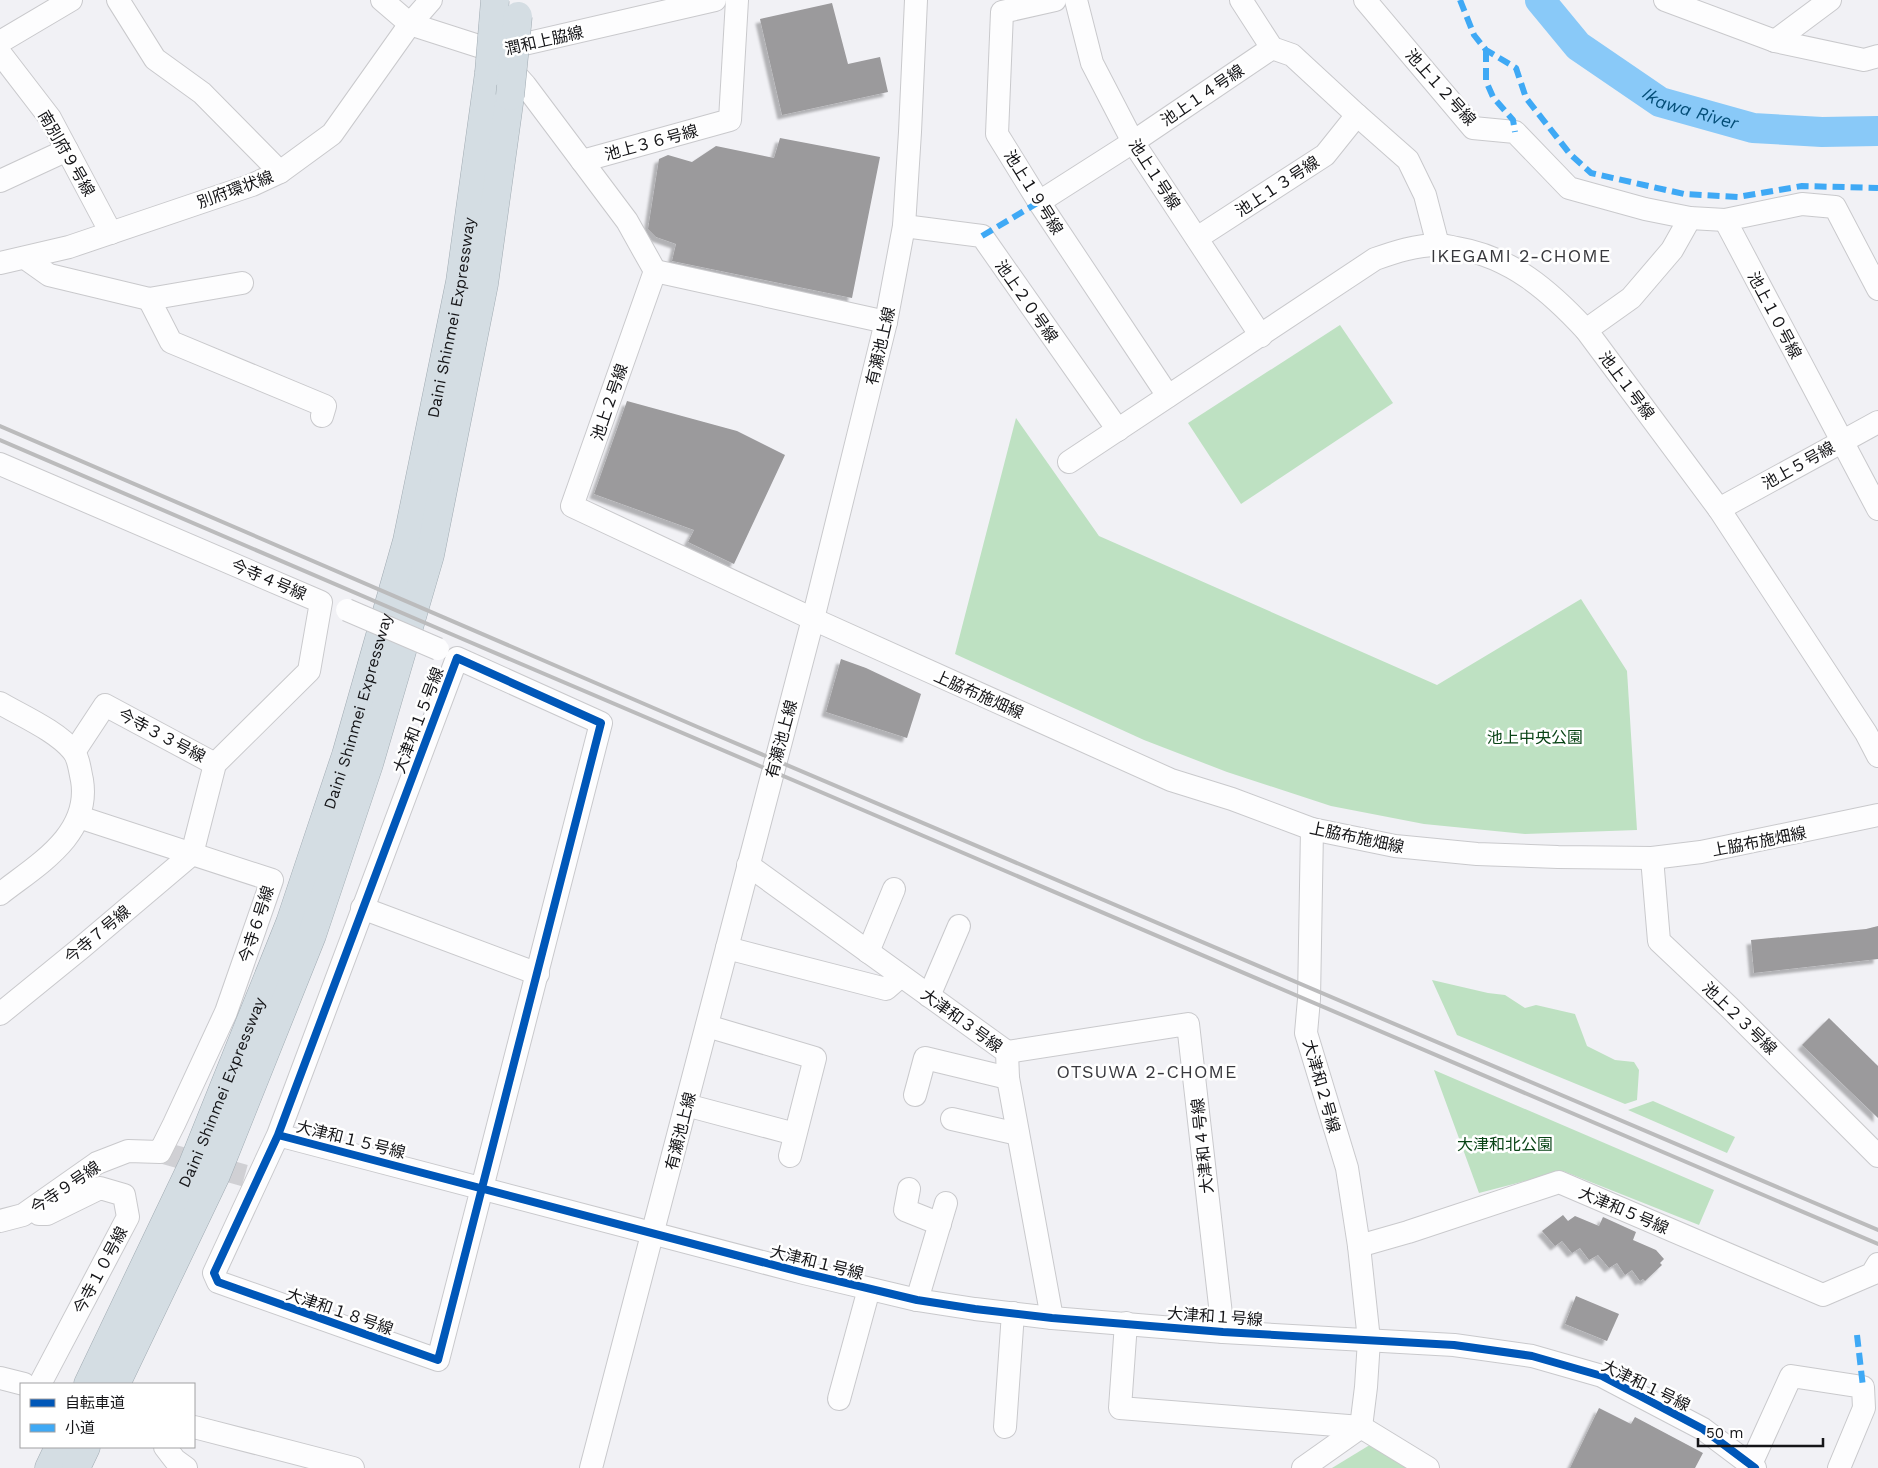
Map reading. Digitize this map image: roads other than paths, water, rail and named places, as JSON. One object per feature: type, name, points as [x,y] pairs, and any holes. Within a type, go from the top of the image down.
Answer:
[{"type":"highway","name":"Daini Shinmei Expressway","points":[[88,1383],[193,1164],[290,923],[346,755],[407,541],[460,282],[491,62],[495,0]]},
{"type":"highway","name":"Daini Shinmei Expressway","points":[[116,1383],[216,1175],[312,935],[369,764],[430,555],[484,284],[510,96],[518,8]]},
{"type":"highway","points":[[48,1468],[58,1448]]},
{"type":"highway","points":[[76,1468],[86,1448]]},
{"type":"street","points":[[0,42],[71,0]]},
{"type":"street","points":[[118,0],[155,59],[202,93],[280,172]]},
{"type":"street","name":"潤和上脇線","points":[[382,0],[410,24],[491,62],[715,0]]},
{"type":"street","name":"別府環状線","points":[[0,263],[25,258],[111,233],[252,184],[280,172],[332,134],[410,24],[428,6],[431,0]]},
{"type":"street","name":"池上３６号線","points":[[654,271],[627,221],[582,161],[730,120],[737,0]]},
{"type":"street","name":"有瀬池上線","points":[[591,1468],[813,619],[886,322],[904,226],[916,0]]},
{"type":"street","name":"池上１９号線","points":[[1055,0],[1002,12],[997,134],[1039,202],[1168,396]]},
{"type":"street","name":"池上１号線","points":[[1076,0],[1092,64],[1133,142],[1261,336]]},
{"type":"street","points":[[1241,0],[1272,48],[1292,55],[1408,160],[1425,195],[1438,245]]},
{"type":"street","name":"池上１２号線","points":[[1365,0],[1473,128],[1515,132],[1569,188],[1645,209],[1690,218],[1725,220]]},
{"type":"street","points":[[1665,0],[1775,41],[1864,60],[1878,56]]},
{"type":"street","points":[[1775,41],[1830,0]]},
{"type":"street","name":"池上１４号線","points":[[1039,202],[1133,142],[1272,48]]},
{"type":"street","name":"南別府９号線","points":[[0,53],[50,118],[111,233]]},
{"type":"street","points":[[491,62],[525,85],[582,161]]},
{"type":"street","name":"池上１３号線","points":[[1197,238],[1325,155],[1357,114]]},
{"type":"street","points":[[0,181],[67,150]]},
{"type":"street","points":[[1725,220],[1802,204],[1835,207],[1878,289]]},
{"type":"street","points":[[1586,330],[1631,298],[1672,250],[1690,218]]},
{"type":"street","name":"池上１０号線","points":[[1725,220],[1878,508]]},
{"type":"street","name":"池上２０号線","points":[[904,226],[982,236],[1118,430]]},
{"type":"street","name":"池上１号線","points":[[1069,462],[1375,259],[1402,250],[1438,245],[1473,250],[1505,262],[1539,285],[1564,306],[1586,330],[1719,509],[1872,730],[1878,756]]},
{"type":"street","points":[[25,258],[48,275],[149,299],[242,283]]},
{"type":"street","points":[[654,271],[886,322]]},
{"type":"street","name":"池上２号線","points":[[654,271],[572,506],[813,619]]},
{"type":"street","points":[[149,299],[171,342],[325,406],[322,416]]},
{"type":"street","name":"池上５号線","points":[[1719,509],[1878,422]]},
{"type":"street","name":"今寺４号線","points":[[0,464],[321,602],[309,671],[215,764]]},
{"type":"street","points":[[321,602],[347,610],[447,653]]},
{"type":"street","name":"上脇布施畑線","points":[[813,619],[1171,780],[1232,799],[1312,829],[1394,846],[1476,854],[1652,858],[1701,852],[1878,815]]},
{"type":"street","name":"大津和１５号線","points":[[483,1188],[601,723],[447,653],[362,908],[278,1135],[653,1234]]},
{"type":"street","points":[[0,703],[56,736],[74,752],[84,794],[79,817],[73,830],[59,848],[0,894]]},
{"type":"street","name":"今寺３３号線","points":[[74,752],[105,705],[215,764]]},
{"type":"street","points":[[192,854],[215,764]]},
{"type":"street","name":"今寺６号線","points":[[79,817],[272,880],[226,1012],[160,1152]]},
{"type":"street","name":"大津和２号線","points":[[1312,829],[1309,999],[1306,1033],[1347,1168],[1359,1246],[1369,1340],[1361,1427]]},
{"type":"street","name":"今寺７号線","points":[[0,1014],[192,854]]},
{"type":"street","name":"池上２３号線","points":[[1652,858],[1659,942],[1729,1007],[1878,1156]]},
{"type":"street","name":"大津和３号線","points":[[748,865],[1007,1052],[1008,1078],[1052,1318]]},
{"type":"street","points":[[868,952],[894,889]]},
{"type":"street","points":[[362,908],[538,974]]},
{"type":"street","points":[[929,996],[959,926]]},
{"type":"street","points":[[727,948],[886,990],[901,976]]},
{"type":"street","name":"大津和４号線","points":[[1007,1052],[1188,1024],[1223,1332]]},
{"type":"street","points":[[686,1106],[792,1145],[815,1058],[707,1026]]},
{"type":"street","points":[[915,1095],[925,1058],[1008,1078]]},
{"type":"street","points":[[952,1120],[1018,1134]]},
{"type":"street","name":"大津和１８号線","points":[[278,1135],[214,1273],[218,1282],[438,1360],[483,1188]]},
{"type":"street","name":"今寺９号線","points":[[0,1221],[23,1215],[98,1163],[128,1151],[160,1152]]},
{"type":"street","name":"大津和５号線","points":[[1359,1246],[1408,1232],[1559,1182],[1823,1295],[1872,1274],[1878,1264]]},
{"type":"street","name":"今寺１０号線","points":[[23,1215],[47,1214],[100,1188],[124,1195],[128,1217],[41,1383]]},
{"type":"street","points":[[909,1189],[905,1210],[943,1214],[917,1300]]},
{"type":"street","name":"大津和１号線","points":[[653,1234],[917,1300],[1052,1318],[1223,1332],[1454,1345],[1532,1356],[1602,1376],[1703,1429],[1753,1466]]},
{"type":"street","points":[[839,1399],[869,1289]]},
{"type":"street","points":[[1005,1427],[1013,1313]]},
{"type":"street","points":[[1126,1323],[1120,1408],[1361,1427],[1428,1468]]},
{"type":"street","points":[[1753,1466],[1791,1376],[1870,1385],[1864,1408],[1839,1468]]},
{"type":"street","points":[[0,1378],[20,1383]]},
{"type":"street","points":[[195,1427],[353,1468]]},
{"type":"street","points":[[1303,1468],[1361,1427]]},
{"type":"street","points":[[166,1448],[175,1460],[186,1468]]},
{"type":"waterway","name":"Ikawa River","points":[[1540,0],[1578,46],[1660,102],[1753,128],[1822,132],[1878,131]]},
{"type":"tunnel","points":[[160,1152],[257,1179]]},
{"type":"railway","points":[[0,426],[700,728],[1878,1230]]},
{"type":"railway","points":[[0,440],[1878,1244]]},
{"type":"district","name":"IKEGAMI 2-CHOME","points":[[1521,256]]},
{"type":"district","name":"OTSUWA 2-CHOME","points":[[1147,1072]]},
{"type":"park label","name":"池上中央公園","points":[[1535,737]]},
{"type":"park label","name":"大津和北公園","points":[[1505,1144]]}]
